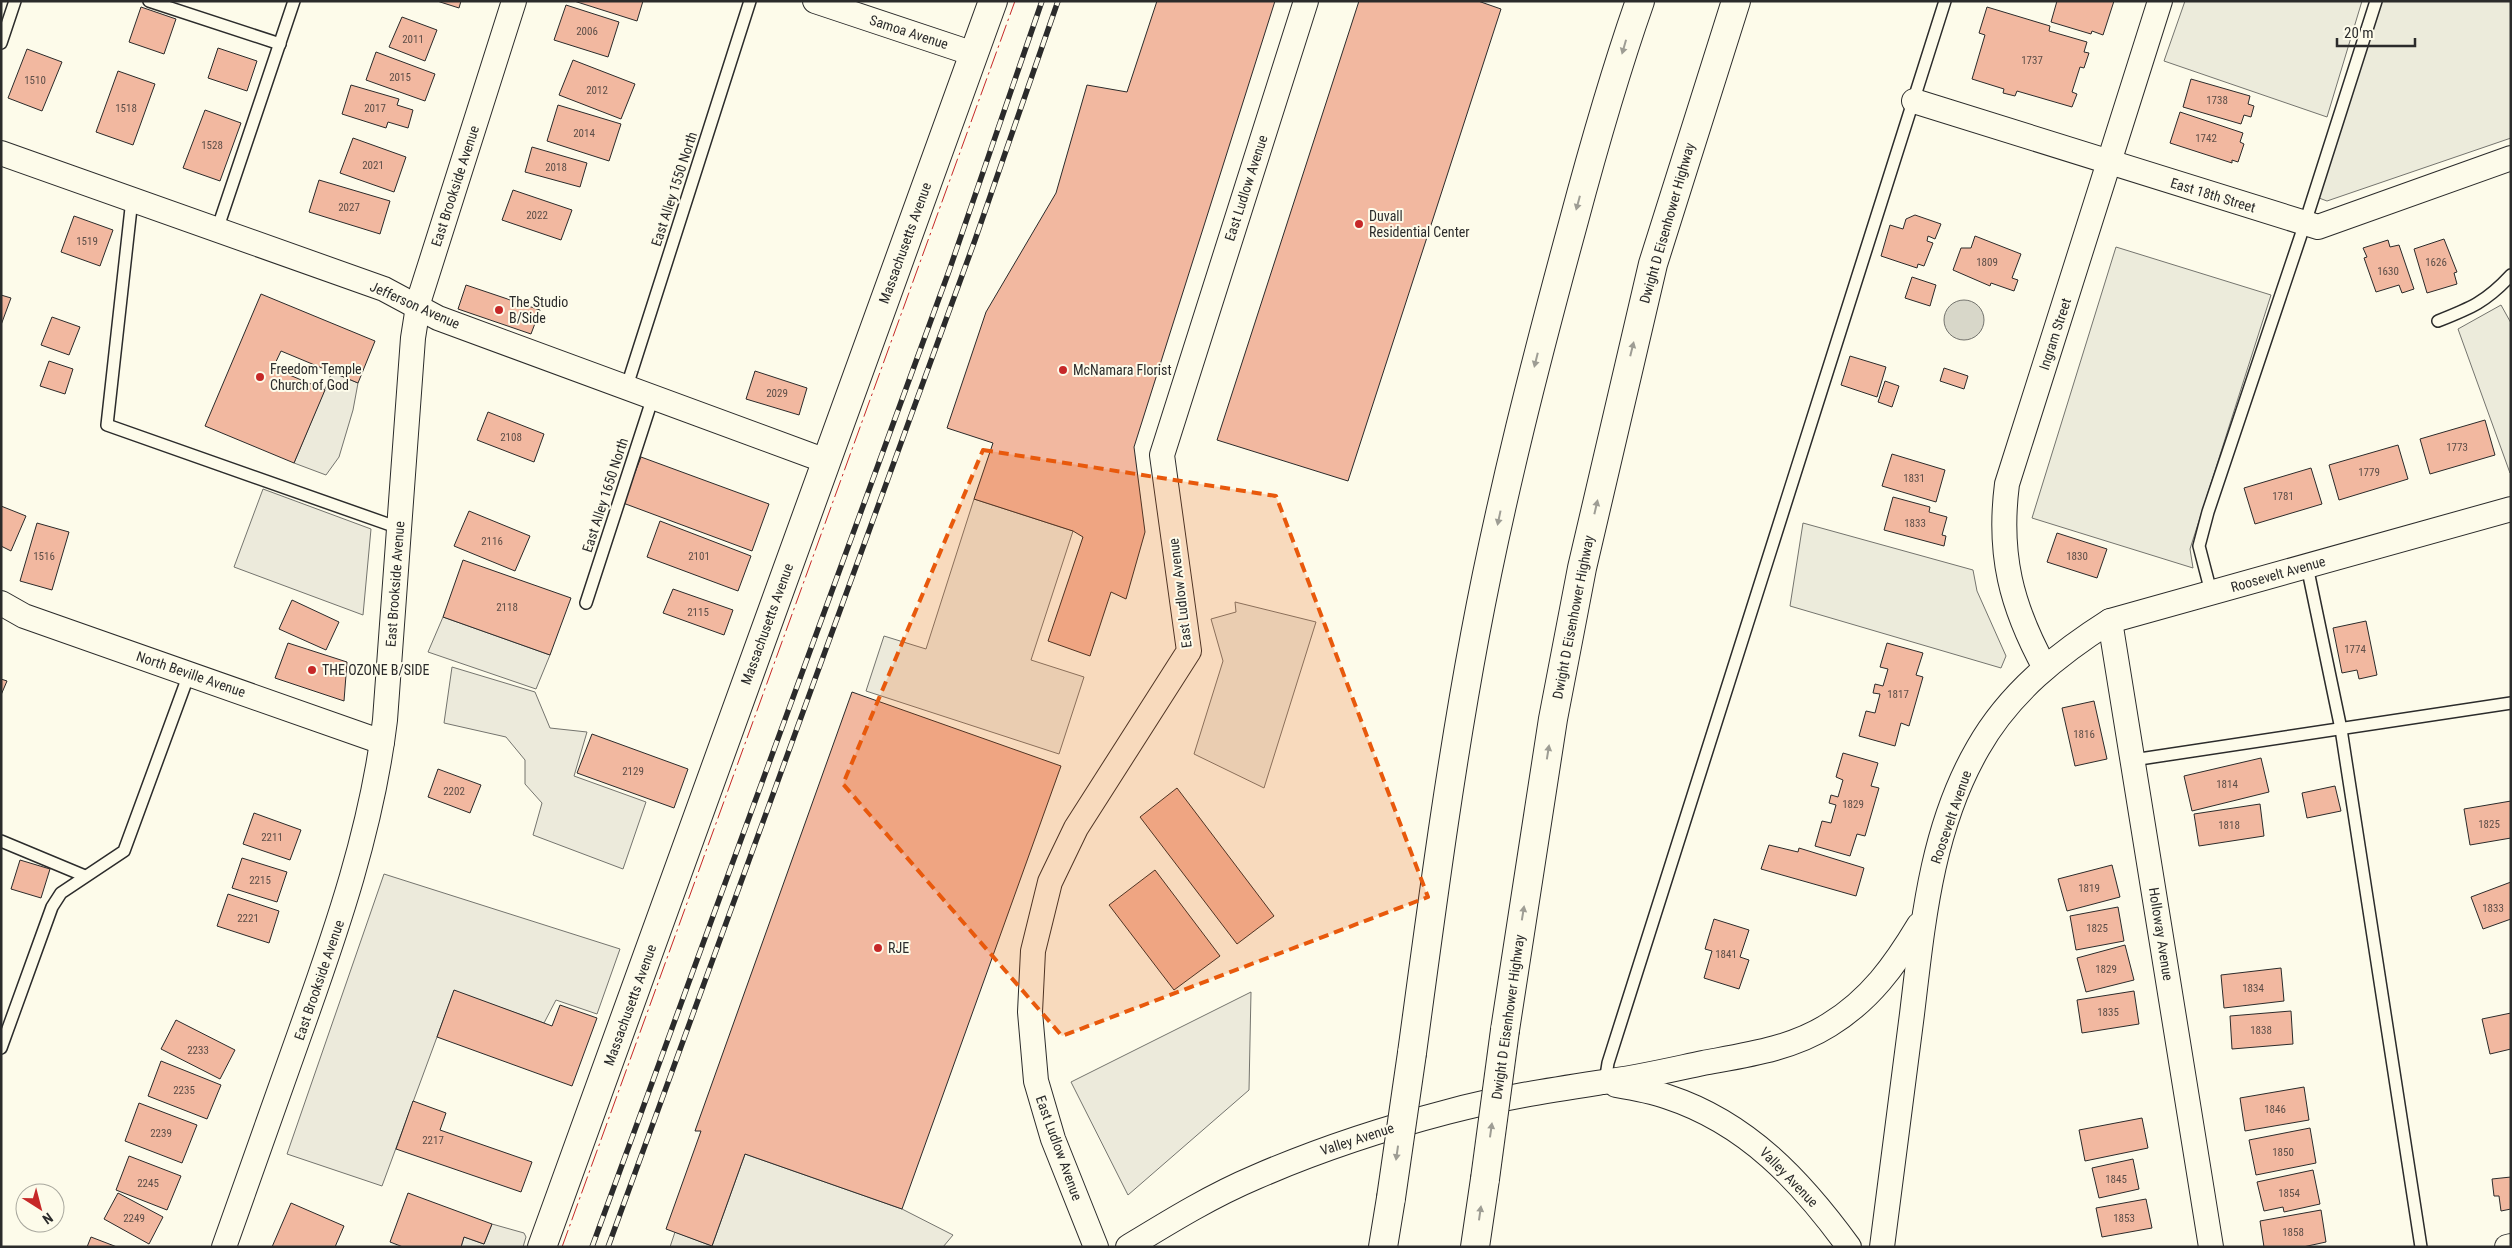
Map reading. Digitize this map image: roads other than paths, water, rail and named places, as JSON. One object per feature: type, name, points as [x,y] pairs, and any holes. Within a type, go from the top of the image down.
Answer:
[{"type":"main road","name":"Massachusetts Avenue","points":[[542,1247],[993,1]]},
{"type":"main road","points":[[1383,1247],[1412,1053],[1437,865],[1460,722],[1503,498],[1543,333],[1587,169],[1640,1]]},
{"type":"main road","name":"Dwight D Eisenhower Highway","points":[[1475,1247],[1505,1030],[1553,719],[1582,568],[1653,264],[1736,1]]},
{"type":"street","name":"East Brookside Avenue","points":[[224,1247],[348,895],[375,787],[382,742],[413,338],[418,309],[514,1]]},
{"type":"street","name":"Samoa Avenue","points":[[814,1],[974,54]]},
{"type":"street","name":"East Ludlow Avenue","points":[[1096,1247],[1053,1139],[1036,1081],[1032,1058],[1030,1012],[1033,951],[1050,882],[1076,828],[1189,651],[1162,455],[1306,1]]},
{"type":"street","name":"Ingram Street","points":[[2045,668],[2026,631],[2011,589],[2004,546],[2004,508],[2007,484],[2160,1]]},
{"type":"street","name":"East 18th Street","points":[[1914,101],[2318,227],[2511,158]]},
{"type":"street","name":"Jefferson Avenue","points":[[1,153],[384,289],[418,309],[826,461]]},
{"type":"street","name":"Roosevelt Avenue","points":[[1882,1247],[1924,914],[1937,850],[1961,780],[1978,747],[2015,696],[2045,668],[2110,621],[2510,512]]},
{"type":"street","name":"North Beville Avenue","points":[[1,603],[24,616],[382,742]]},
{"type":"street","name":"Holloway Avenue","points":[[2110,621],[2211,1247]]},
{"type":"street","points":[[1,624],[52,626]]},
{"type":"street","name":"Valley Avenue","points":[[1128,1247],[1166,1224],[1254,1178],[1344,1142],[1450,1111],[1568,1086],[1605,1082],[1760,1053],[1795,1042],[1828,1026],[1876,987],[1900,958],[1924,914]]},
{"type":"street","name":"Valley Avenue","points":[[1605,1082],[1670,1097],[1715,1116],[1745,1135],[1791,1175],[1849,1247]]},
{"type":"lane","points":[[1,43],[15,1]]},
{"type":"lane","points":[[150,1],[280,44]]},
{"type":"lane","points":[[217,230],[294,1]]},
{"type":"lane","name":"East Alley 1550 North","points":[[627,386],[750,1]]},
{"type":"lane","points":[[1605,1082],[1608,1063],[1945,1]]},
{"type":"lane","points":[[2211,592],[2199,546],[2208,512],[2305,223],[2376,1]]},
{"type":"lane","points":[[132,199],[107,425],[399,528]]},
{"type":"lane","points":[[2438,321],[2478,305],[2495,293],[2511,275]]},
{"type":"lane","name":"East Alley 1650 North","points":[[586,603],[653,397]]},
{"type":"lane","points":[[2307,566],[2341,729],[2421,1247]]},
{"type":"lane","points":[[1,1048],[52,907],[61,893],[124,851],[190,674]]},
{"type":"lane","points":[[2133,760],[2511,703]]},
{"type":"lane","points":[[1,841],[85,876]]},
{"type":"railway","points":[[592,1247],[949,271],[1042,1]]},
{"type":"railway","points":[[608,1247],[975,240],[1058,1]]},
{"type":"place","name":"Duvall Residential Center","points":[[1359,224]]},
{"type":"place","name":"The Studio B/Side","points":[[499,310]]},
{"type":"place","name":"McNamara Florist","points":[[1063,370]]},
{"type":"place","name":"Freedom Temple Church of God","points":[[260,377]]},
{"type":"place","name":"THE OZONE B/SIDE","points":[[312,670]]},
{"type":"place","name":"RJE","points":[[878,948]]}]
